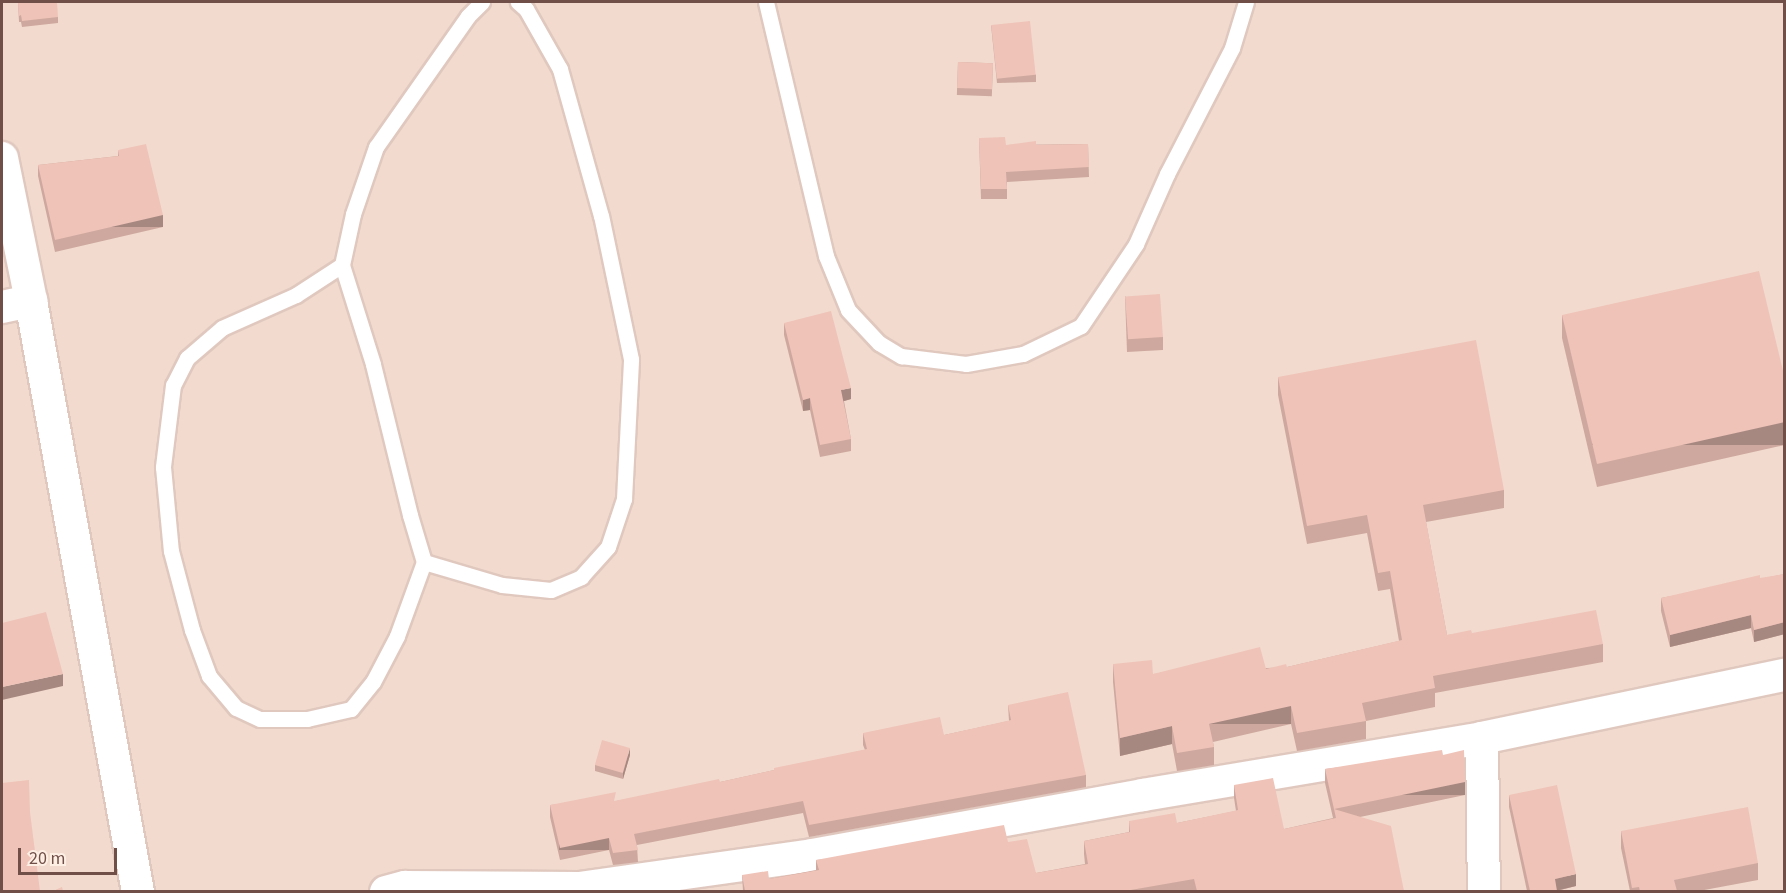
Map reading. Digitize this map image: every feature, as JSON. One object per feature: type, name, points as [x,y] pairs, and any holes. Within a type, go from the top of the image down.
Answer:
[{"type":"street","points":[[2,158],[16,304],[138,891]]},
{"type":"street","points":[[386,891],[405,887],[579,890],[813,855],[1143,795],[1482,738],[1785,675]]},
{"type":"street","points":[[1482,738],[1484,891]]},
{"type":"lane","points":[[342,265],[296,295],[222,328],[187,358],[172,385],[163,467],[171,551],[192,630],[209,676],[236,708],[260,719],[307,719],[351,709],[373,682],[397,636],[424,562],[410,515],[373,364],[342,265],[353,214],[376,147],[468,16],[482,2]]},
{"type":"lane","points":[[424,562],[502,585],[551,590],[581,577],[608,547],[624,499],[631,359],[601,216],[560,69],[526,9],[518,2]]},
{"type":"lane","points":[[766,2],[826,256],[848,310],[879,343],[901,356],[966,364],[1023,354],[1081,326],[1136,244],[1167,174],[1232,48],[1246,2]]},
{"type":"shaded area","points":[[2,2],[1784,2],[1784,891],[2,891]]},
{"type":"building","points":[[18,2],[57,2],[58,17],[22,21],[21,15],[19,16]]},
{"type":"building","points":[[1030,21],[1036,75],[997,79],[991,25]]},
{"type":"building","points":[[958,62],[993,63],[992,89],[957,88]]},
{"type":"building","points":[[1005,137],[1006,145],[1036,141],[1036,145],[1088,144],[1089,167],[1006,172],[1007,189],[981,189],[979,138]]},
{"type":"building","points":[[146,144],[163,215],[55,240],[38,165],[119,156],[118,150]]},
{"type":"building","points":[[1759,271],[1785,379],[1785,422],[1597,464],[1562,315]]},
{"type":"building","points":[[1160,294],[1163,337],[1128,339],[1125,296]]},
{"type":"building","points":[[831,311],[851,388],[841,390],[851,439],[820,445],[810,398],[803,400],[784,323]]},
{"type":"building","points":[[1476,340],[1504,490],[1423,505],[1447,635],[1471,630],[1472,633],[1596,610],[1603,644],[1433,676],[1435,688],[1362,703],[1366,721],[1297,733],[1291,706],[1209,724],[1214,747],[1177,753],[1172,726],[1120,738],[1113,664],[1152,660],[1153,674],[1260,647],[1266,669],[1286,664],[1287,667],[1402,640],[1390,571],[1378,573],[1367,515],[1307,526],[1278,377]]},
{"type":"building","points":[[1785,574],[1785,622],[1754,630],[1751,615],[1670,635],[1661,598],[1760,575],[1760,578]]},
{"type":"building","points":[[46,612],[63,674],[2,687],[2,623]]},
{"type":"building","points":[[1068,692],[1086,775],[809,825],[803,801],[634,834],[638,850],[613,853],[609,838],[560,848],[550,805],[616,792],[614,801],[774,770],[774,768],[867,749],[863,733],[940,717],[944,735],[1011,720],[1008,705]]},
{"type":"building","points":[[602,740],[630,748],[623,773],[595,765]]},
{"type":"building","points":[[1442,750],[1443,755],[1464,750],[1465,782],[1334,809],[1391,826],[1404,891],[1197,891],[1194,879],[1125,891],[745,891],[742,875],[768,871],[769,879],[819,870],[816,860],[1004,825],[1008,842],[1027,839],[1036,873],[1088,864],[1084,841],[1130,832],[1129,821],[1175,813],[1177,823],[1238,810],[1234,785],[1273,778],[1284,829],[1336,818],[1325,769]]},
{"type":"building","points":[[29,780],[30,812],[40,891],[2,891],[2,783]]},
{"type":"building","points":[[1557,785],[1576,874],[1555,879],[1557,891],[1530,891],[1509,795]]},
{"type":"building","points":[[1748,807],[1758,863],[1674,880],[1677,891],[1640,891],[1639,887],[1632,888],[1621,831]]}]
